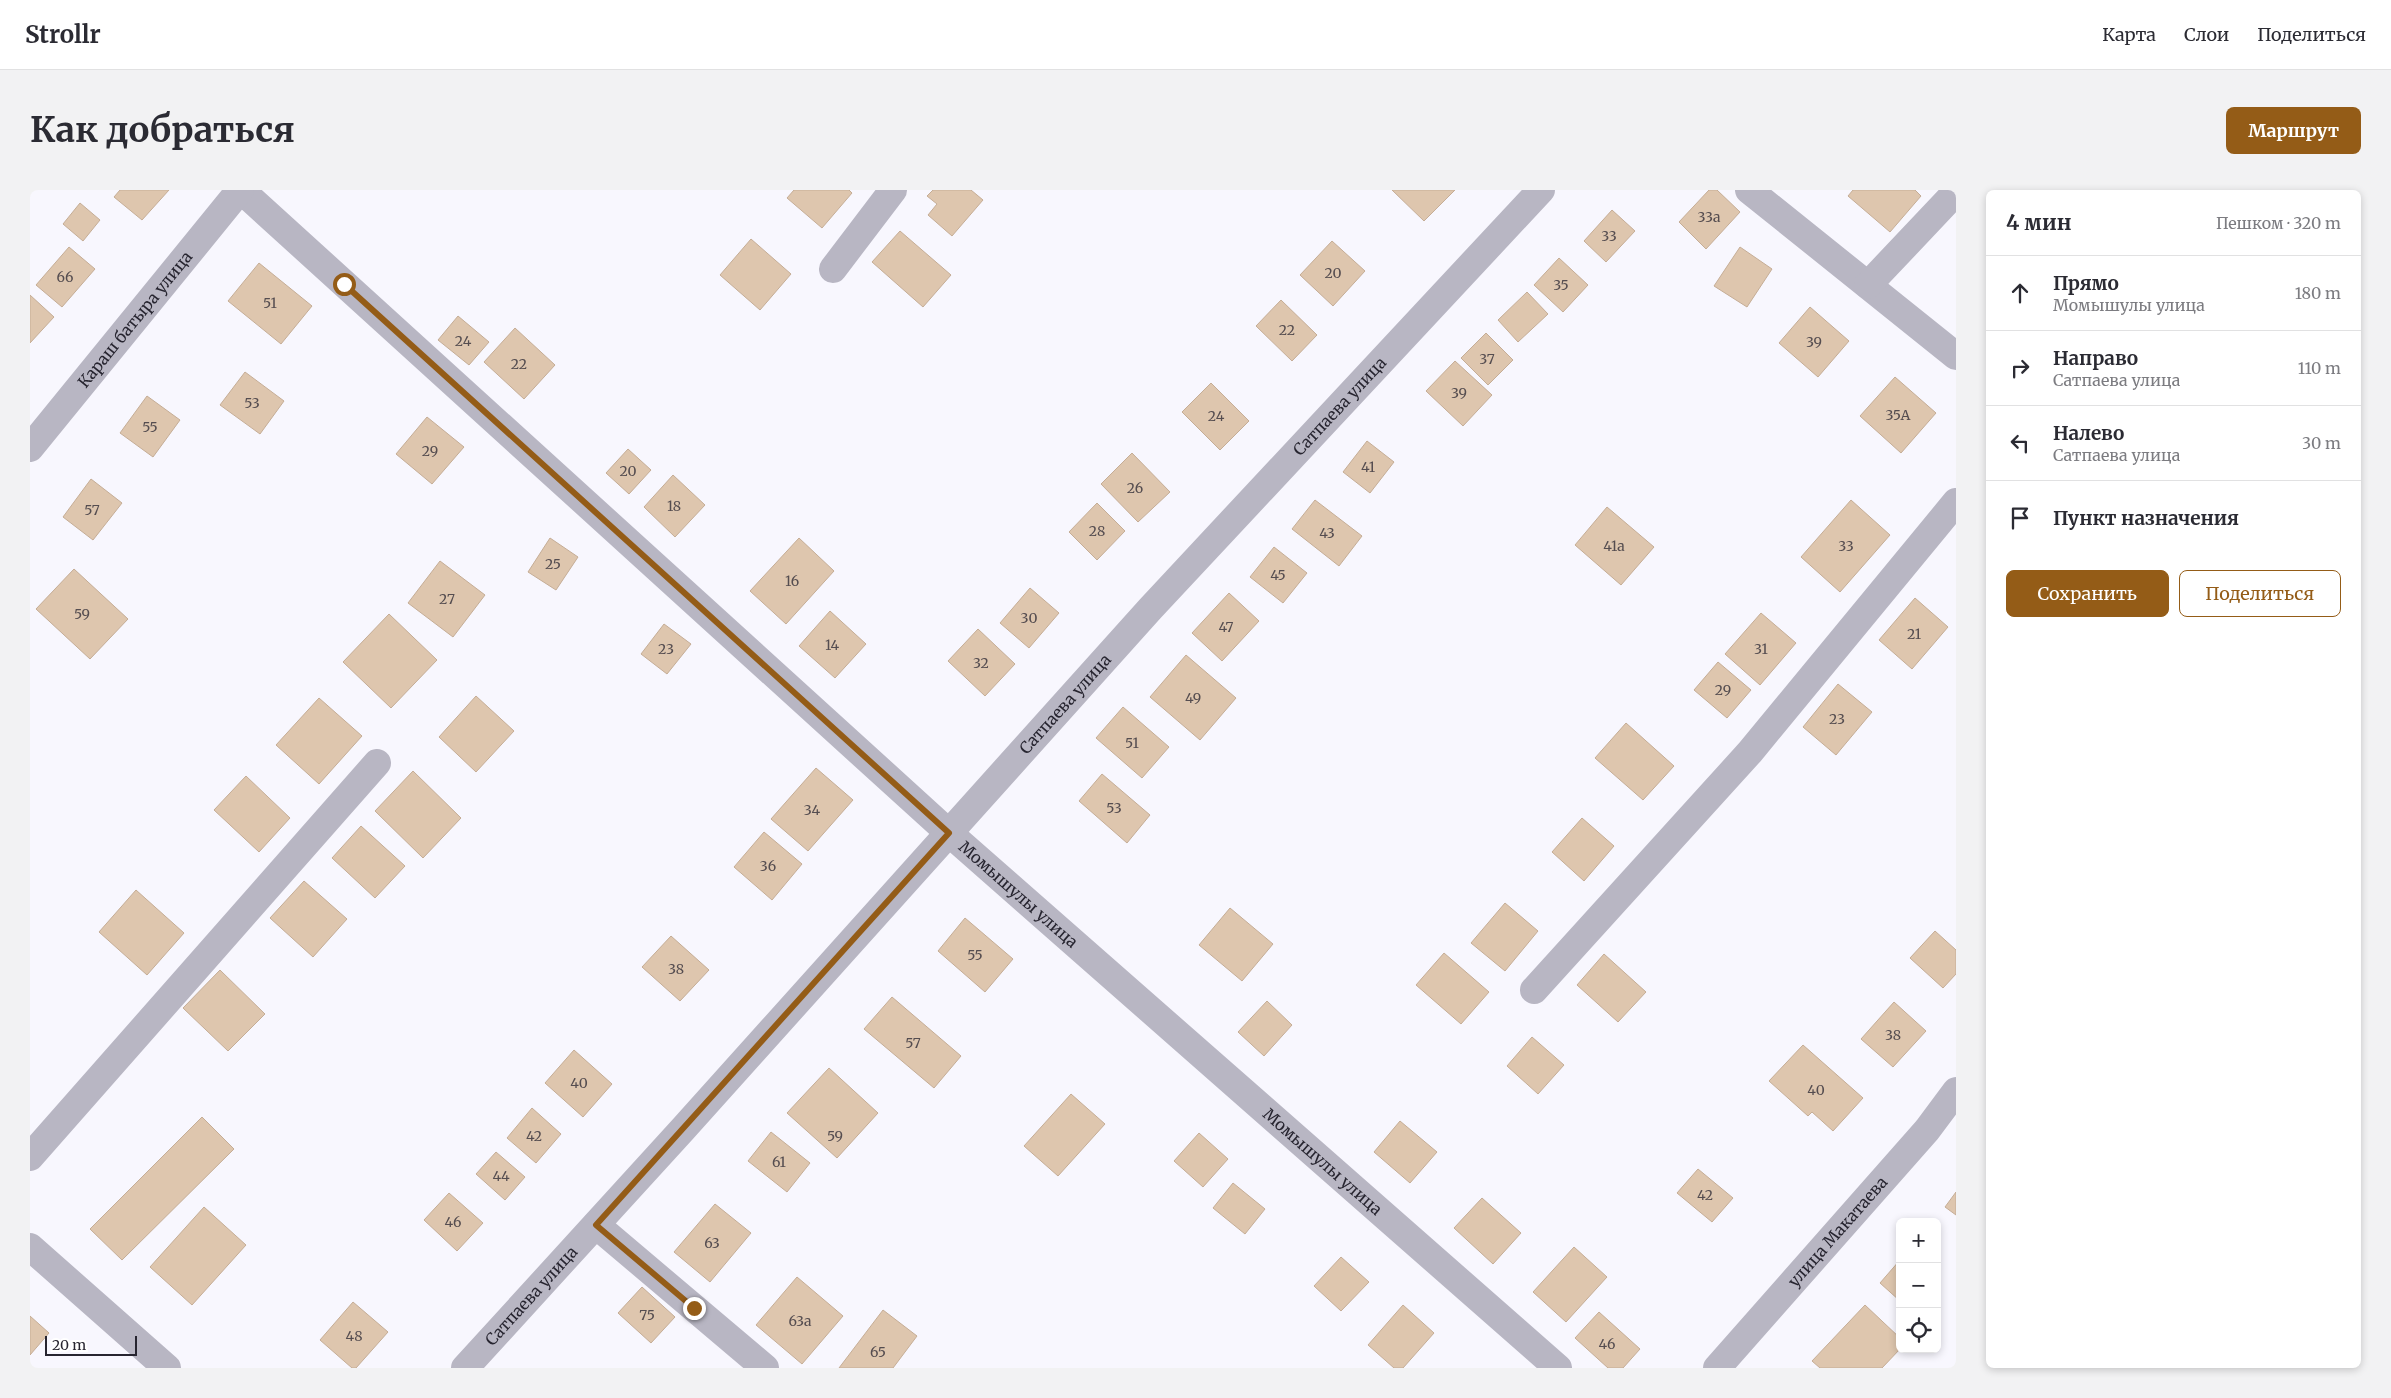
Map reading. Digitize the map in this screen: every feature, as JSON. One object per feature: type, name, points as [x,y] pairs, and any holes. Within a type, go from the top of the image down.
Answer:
[{"type":"street","name":"Караш батыра улица","points":[[30,448],[241,190]]},
{"type":"street","name":"Момышулы улица","points":[[241,190],[949,833],[1558,1368]]},
{"type":"street","points":[[833,269],[894,190]]},
{"type":"street","name":"Сатпаева улица","points":[[465,1368],[1150,609],[1541,190]]},
{"type":"street","points":[[1749,190],[1956,356]]},
{"type":"street","points":[[1868,285],[1956,192]]},
{"type":"street","points":[[1534,990],[1750,752],[1956,502]]},
{"type":"street","points":[[30,1157],[377,763]]},
{"type":"street","name":"улица Макатаева","points":[[1717,1368],[1927,1130],[1956,1091]]},
{"type":"street","points":[[596,1225],[765,1368]]},
{"type":"street","points":[[30,1247],[167,1368]]},
{"type":"building","points":[[120,190],[169,190],[142,220],[114,197]]},
{"type":"building","points":[[794,190],[849,190],[852,193],[822,228],[787,198]]},
{"type":"building","points":[[933,190],[971,190],[983,200],[952,236],[928,215],[937,204],[927,196]]},
{"type":"building","points":[[1392,190],[1455,190],[1424,221]]},
{"type":"building","points":[[1709,190],[1717,190],[1740,212],[1706,249],[1679,222]]},
{"type":"building","points":[[1853,190],[1915,190],[1921,196],[1890,232],[1848,196]]},
{"type":"building","points":[[80,203],[100,220],[83,241],[63,224]]},
{"type":"building","points":[[1612,210],[1635,231],[1606,262],[1584,241]]},
{"type":"building","points":[[900,231],[951,275],[923,307],[872,262]]},
{"type":"building","points":[[751,239],[791,274],[760,310],[720,275]]},
{"type":"building","points":[[1332,241],[1365,271],[1333,306],[1300,275]]},
{"type":"building","points":[[69,247],[95,269],[62,307],[36,285]]},
{"type":"building","points":[[1740,247],[1772,269],[1747,307],[1714,286]]},
{"type":"building","points":[[1559,258],[1588,285],[1563,312],[1534,285]]},
{"type":"building","points":[[259,263],[312,306],[281,344],[228,301]]},
{"type":"building","points":[[1527,292],[1548,314],[1518,342],[1498,320]]},
{"type":"building","points":[[30,295],[54,317],[30,343]]},
{"type":"building","points":[[1281,300],[1317,335],[1292,361],[1256,326]]},
{"type":"building","points":[[1810,307],[1849,341],[1818,377],[1779,343]]},
{"type":"building","points":[[458,316],[489,342],[469,365],[438,340]]},
{"type":"building","points":[[515,328],[555,365],[524,399],[484,362]]},
{"type":"building","points":[[1486,333],[1513,360],[1488,385],[1461,358]]},
{"type":"building","points":[[1455,361],[1492,395],[1463,426],[1426,391]]},
{"type":"building","points":[[245,372],[284,401],[260,434],[220,405]]},
{"type":"building","points":[[1895,377],[1936,413],[1901,453],[1860,416]]},
{"type":"building","points":[[1211,383],[1249,421],[1220,450],[1182,412]]},
{"type":"building","points":[[147,396],[180,420],[153,457],[120,433]]},
{"type":"building","points":[[427,417],[464,447],[432,484],[396,454]]},
{"type":"building","points":[[1367,441],[1394,462],[1370,493],[1343,472]]},
{"type":"building","points":[[628,449],[651,470],[629,494],[606,473]]},
{"type":"building","points":[[1132,453],[1170,492],[1138,522],[1101,484]]},
{"type":"building","points":[[673,475],[705,505],[675,537],[644,507]]},
{"type":"building","points":[[91,479],[122,503],[93,540],[63,517]]},
{"type":"building","points":[[1315,500],[1362,536],[1339,566],[1292,529]]},
{"type":"building","points":[[1851,500],[1890,535],[1840,592],[1801,557]]},
{"type":"building","points":[[1097,503],[1125,531],[1097,560],[1069,532]]},
{"type":"building","points":[[1607,507],[1654,547],[1621,585],[1575,545]]},
{"type":"building","points":[[550,538],[578,557],[556,590],[528,572]]},
{"type":"building","points":[[799,538],[834,571],[786,624],[750,591]]},
{"type":"building","points":[[1274,547],[1307,573],[1283,603],[1250,577]]},
{"type":"building","points":[[440,561],[485,595],[453,637],[408,603]]},
{"type":"building","points":[[74,569],[128,619],[90,659],[36,609]]},
{"type":"building","points":[[1030,588],[1059,613],[1029,648],[1000,623]]},
{"type":"building","points":[[1229,593],[1259,621],[1222,661],[1192,633]]},
{"type":"building","points":[[1915,598],[1948,627],[1912,669],[1879,640]]},
{"type":"building","points":[[830,611],[866,644],[835,678],[799,646]]},
{"type":"building","points":[[1761,613],[1796,643],[1760,685],[1725,654]]},
{"type":"building","points":[[389,614],[437,660],[391,708],[343,662]]},
{"type":"building","points":[[664,624],[691,644],[667,674],[641,654]]},
{"type":"building","points":[[978,629],[1015,664],[985,696],[948,661]]},
{"type":"building","points":[[1186,655],[1236,698],[1200,740],[1150,697]]},
{"type":"building","points":[[1718,662],[1751,690],[1727,718],[1694,690]]},
{"type":"building","points":[[1838,684],[1872,712],[1836,755],[1803,727]]},
{"type":"building","points":[[476,696],[514,731],[476,772],[439,737]]},
{"type":"building","points":[[319,698],[362,736],[319,784],[276,745]]},
{"type":"building","points":[[1123,707],[1169,747],[1142,778],[1096,738]]},
{"type":"building","points":[[1626,723],[1674,766],[1643,800],[1595,758]]},
{"type":"building","points":[[816,768],[853,800],[808,851],[771,819]]},
{"type":"building","points":[[413,771],[461,818],[423,858],[375,811]]},
{"type":"building","points":[[1102,774],[1150,815],[1127,843],[1079,801]]},
{"type":"building","points":[[246,776],[290,818],[259,852],[214,810]]},
{"type":"building","points":[[1582,818],[1614,846],[1584,881],[1552,852]]},
{"type":"building","points":[[361,826],[405,866],[375,898],[332,858]]},
{"type":"building","points":[[764,832],[802,864],[772,900],[734,867]]},
{"type":"building","points":[[304,881],[347,919],[313,957],[270,918]]},
{"type":"building","points":[[136,890],[184,933],[147,975],[99,932]]},
{"type":"building","points":[[1505,903],[1538,931],[1505,971],[1471,943]]},
{"type":"building","points":[[1230,908],[1273,944],[1242,981],[1199,945]]},
{"type":"building","points":[[965,918],[1013,959],[985,992],[938,951]]},
{"type":"building","points":[[1935,931],[1956,950],[1956,974],[1943,988],[1910,958]]},
{"type":"building","points":[[671,936],[709,970],[680,1001],[642,967]]},
{"type":"building","points":[[1444,953],[1489,992],[1461,1024],[1416,985]]},
{"type":"building","points":[[1604,954],[1646,992],[1618,1022],[1577,985]]},
{"type":"building","points":[[220,970],[265,1014],[228,1051],[183,1008]]},
{"type":"building","points":[[892,997],[961,1056],[934,1088],[864,1029]]},
{"type":"building","points":[[1267,1001],[1292,1025],[1264,1056],[1238,1032]]},
{"type":"building","points":[[1894,1002],[1926,1031],[1893,1067],[1861,1039]]},
{"type":"building","points":[[1532,1037],[1564,1065],[1538,1094],[1507,1066]]},
{"type":"building","points":[[1803,1045],[1863,1098],[1833,1131],[1812,1112],[1808,1116],[1769,1081]]},
{"type":"building","points":[[574,1050],[612,1084],[583,1117],[545,1083]]},
{"type":"building","points":[[829,1068],[878,1113],[837,1158],[787,1113]]},
{"type":"building","points":[[1071,1094],[1105,1124],[1058,1176],[1024,1146]]},
{"type":"building","points":[[532,1108],[561,1134],[536,1163],[507,1138]]},
{"type":"building","points":[[202,1117],[234,1149],[122,1260],[90,1229]]},
{"type":"building","points":[[1400,1121],[1437,1152],[1410,1183],[1374,1152]]},
{"type":"building","points":[[771,1132],[810,1163],[787,1192],[748,1161]]},
{"type":"building","points":[[1199,1133],[1228,1159],[1203,1187],[1174,1161]]},
{"type":"building","points":[[496,1152],[525,1177],[505,1200],[476,1174]]},
{"type":"building","points":[[1698,1169],[1733,1198],[1712,1222],[1677,1193]]},
{"type":"building","points":[[1233,1183],[1265,1209],[1245,1234],[1213,1208]]},
{"type":"building","points":[[1956,1192],[1956,1215],[1945,1207]]},
{"type":"building","points":[[449,1193],[483,1223],[457,1251],[424,1220]]},
{"type":"building","points":[[1482,1198],[1521,1233],[1493,1264],[1454,1228]]},
{"type":"building","points":[[715,1204],[751,1233],[710,1282],[674,1252]]},
{"type":"building","points":[[204,1207],[246,1245],[192,1305],[150,1267]]},
{"type":"building","points":[[1574,1247],[1607,1277],[1566,1322],[1533,1292]]},
{"type":"building","points":[[1341,1257],[1369,1282],[1341,1311],[1314,1286]]},
{"type":"building","points":[[1896,1265],[1896,1297],[1880,1283]]},
{"type":"building","points":[[797,1277],[843,1316],[802,1364],[756,1325]]},
{"type":"building","points":[[642,1287],[675,1317],[651,1343],[618,1313]]},
{"type":"building","points":[[353,1302],[388,1332],[356,1368],[352,1368],[320,1340]]},
{"type":"building","points":[[1403,1305],[1434,1333],[1403,1368],[1394,1368],[1368,1345]]},
{"type":"building","points":[[1865,1305],[1896,1334],[1896,1353],[1882,1368],[1820,1368],[1812,1361]]},
{"type":"building","points":[[883,1310],[917,1336],[893,1368],[839,1368]]},
{"type":"building","points":[[1599,1312],[1640,1349],[1623,1368],[1608,1368],[1575,1338]]},
{"type":"building","points":[[30,1316],[49,1333],[30,1355]]},
{"type":"route","points":[[344,284],[949,833],[596,1225],[694,1308]]}]
